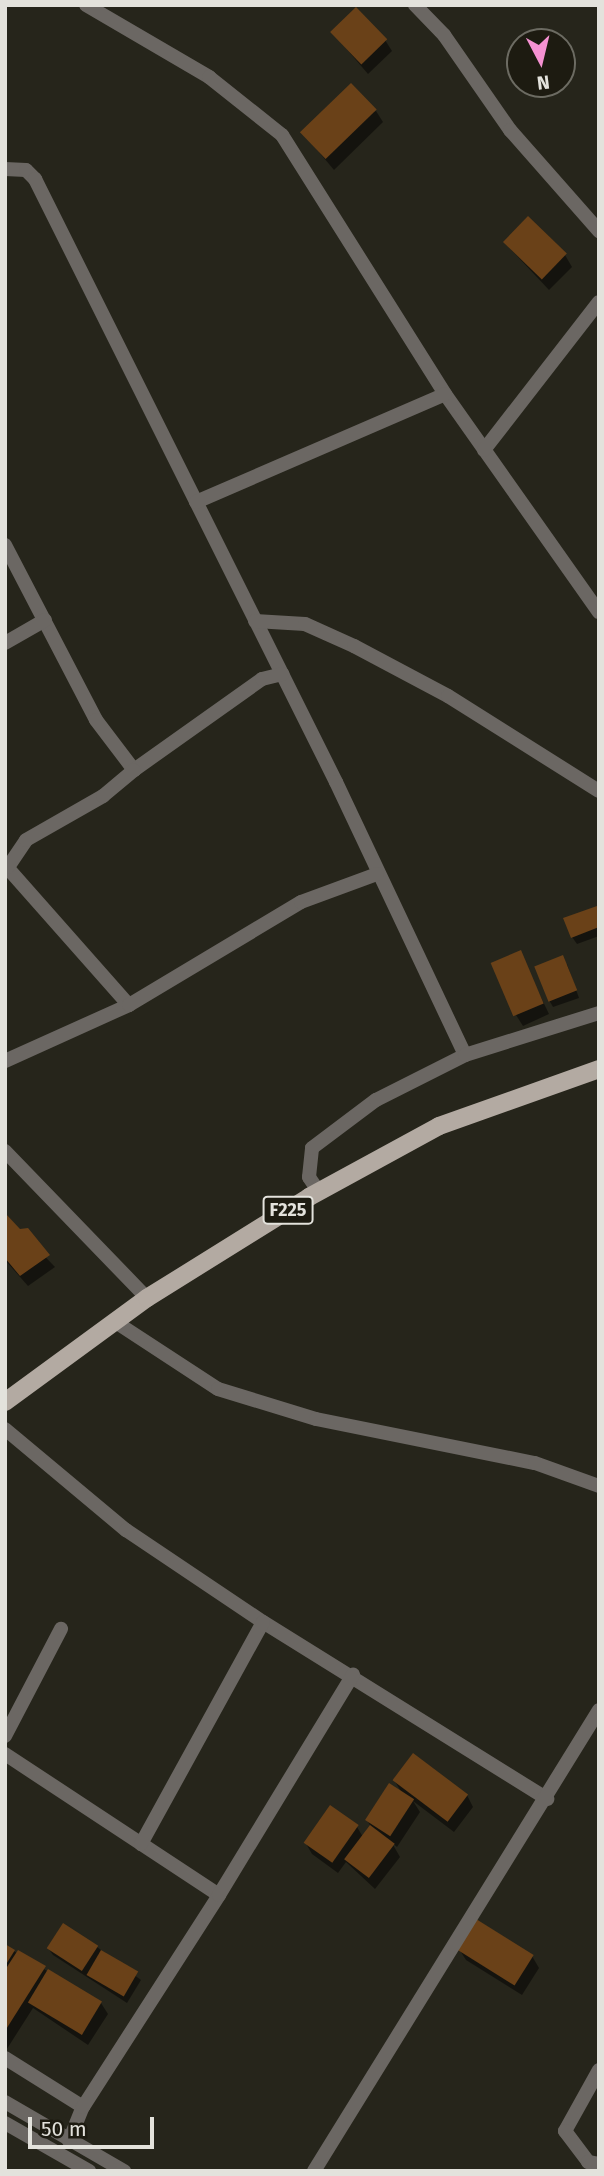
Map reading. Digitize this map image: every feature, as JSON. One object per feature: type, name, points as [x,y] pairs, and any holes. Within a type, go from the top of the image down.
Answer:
[{"type":"main road","name":"F225","points":[[5,1402],[147,1298],[319,1192],[439,1126],[599,1069]]},
{"type":"street","points":[[86,5],[209,77],[282,135],[445,394],[598,609]]},
{"type":"street","points":[[415,5],[444,35],[510,130],[599,231]]},
{"type":"street","points":[[5,169],[26,170],[35,179],[282,674],[466,1055]]},
{"type":"street","points":[[484,450],[599,302]]},
{"type":"street","points":[[196,502],[445,394]]},
{"type":"street","points":[[5,545],[96,720],[134,770]]},
{"type":"street","points":[[5,643],[45,620]]},
{"type":"street","points":[[255,621],[306,624],[354,646],[448,696],[599,791]]},
{"type":"street","points":[[129,1005],[6,866],[26,840],[103,796],[134,770],[262,679],[282,674]]},
{"type":"street","points":[[5,1061],[129,1005],[302,902],[377,874]]},
{"type":"street","points":[[319,1192],[309,1177],[312,1148],[376,1100],[466,1055],[599,1013]]},
{"type":"street","points":[[5,1151],[147,1298]]},
{"type":"street","points":[[114,1321],[218,1389],[316,1419],[535,1463],[599,1486]]},
{"type":"street","points":[[5,1429],[126,1530],[263,1622],[353,1675],[547,1799]]},
{"type":"street","points":[[141,1844],[263,1622]]},
{"type":"street","points":[[5,1736],[61,1629]]},
{"type":"street","points":[[69,2141],[83,2107],[219,1895],[353,1675]]},
{"type":"street","points":[[314,2171],[547,1799],[599,1710]]},
{"type":"street","points":[[5,1754],[219,1895]]},
{"type":"street","points":[[5,2058],[83,2107]]},
{"type":"street","points":[[599,2070],[565,2131],[588,2162],[599,2164]]},
{"type":"street","points":[[5,2102],[124,2171]]},
{"type":"street","points":[[5,2123],[89,2171]]},
{"type":"building","points":[[356,7],[387,39],[361,64],[330,32]]},
{"type":"building","points":[[351,83],[377,110],[326,159],[300,132]]},
{"type":"building","points":[[528,216],[567,254],[542,279],[503,242]]},
{"type":"building","points":[[597,906],[599,927],[571,938],[563,918]]},
{"type":"building","points":[[521,950],[544,1003],[513,1016],[491,963]]},
{"type":"building","points":[[563,955],[577,990],[548,1002],[534,967]]},
{"type":"building","points":[[5,1213],[20,1229],[28,1228],[50,1255],[20,1276],[5,1258]]},
{"type":"building","points":[[413,1753],[468,1795],[448,1822],[393,1780]]},
{"type":"building","points":[[389,1783],[414,1799],[390,1836],[365,1820]]},
{"type":"building","points":[[330,1805],[359,1825],[332,1863],[304,1843]]},
{"type":"building","points":[[370,1825],[395,1844],[369,1878],[344,1859]]},
{"type":"building","points":[[476,1919],[534,1955],[515,1986],[457,1950]]},
{"type":"building","points":[[63,1923],[98,1946],[82,1971],[47,1948]]},
{"type":"building","points":[[5,1944],[15,1950],[5,1966]]},
{"type":"building","points":[[18,1950],[46,1966],[5,2031],[5,1970]]},
{"type":"building","points":[[101,1950],[138,1972],[124,1997],[86,1975]]},
{"type":"building","points":[[48,1969],[102,2001],[82,2035],[28,2002]]}]
